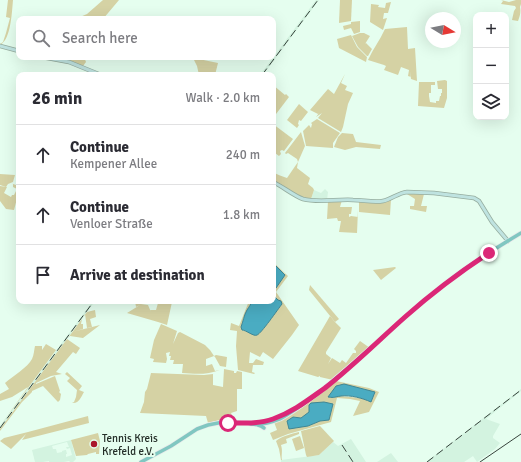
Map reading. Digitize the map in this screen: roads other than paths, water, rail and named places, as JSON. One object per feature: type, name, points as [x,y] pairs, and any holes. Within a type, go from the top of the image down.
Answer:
[{"type":"main road","points":[[0,46],[16,50]]},
{"type":"main road","points":[[58,60],[69,62],[94,72]]},
{"type":"main road","points":[[276,184],[302,198],[316,200],[382,201],[406,192],[434,193],[474,198],[479,201],[492,222],[508,241]]},
{"type":"main road","points":[[247,423],[261,426],[292,412],[342,374],[404,318],[448,282],[521,233]]},
{"type":"main road","points":[[141,462],[171,446],[197,429],[208,425],[223,422],[264,424]]},
{"type":"water","points":[[276,266],[285,275],[276,288]]},
{"type":"water","points":[[276,298],[281,301],[282,304],[257,335],[242,330],[241,327],[246,312],[251,304],[276,304]]},
{"type":"water","points":[[344,384],[375,392],[371,402],[349,396],[328,397],[336,386]]},
{"type":"water","points":[[324,402],[333,404],[329,420],[320,421],[308,426],[289,429],[287,421],[293,417],[301,418],[309,412],[309,405],[311,403]]},
{"type":"tram line","points":[[480,462],[521,434]]},
{"type":"railway","points":[[276,56],[318,0]]},
{"type":"railway","points":[[264,72],[273,60]]},
{"type":"railway","points":[[0,428],[92,304]]},
{"type":"railway","points":[[427,462],[521,390]]},
{"type":"railway","points":[[342,445],[353,462]]},
{"type":"place","name":"Tennis Kreis Krefeld e.V.","points":[[94,444]]}]
